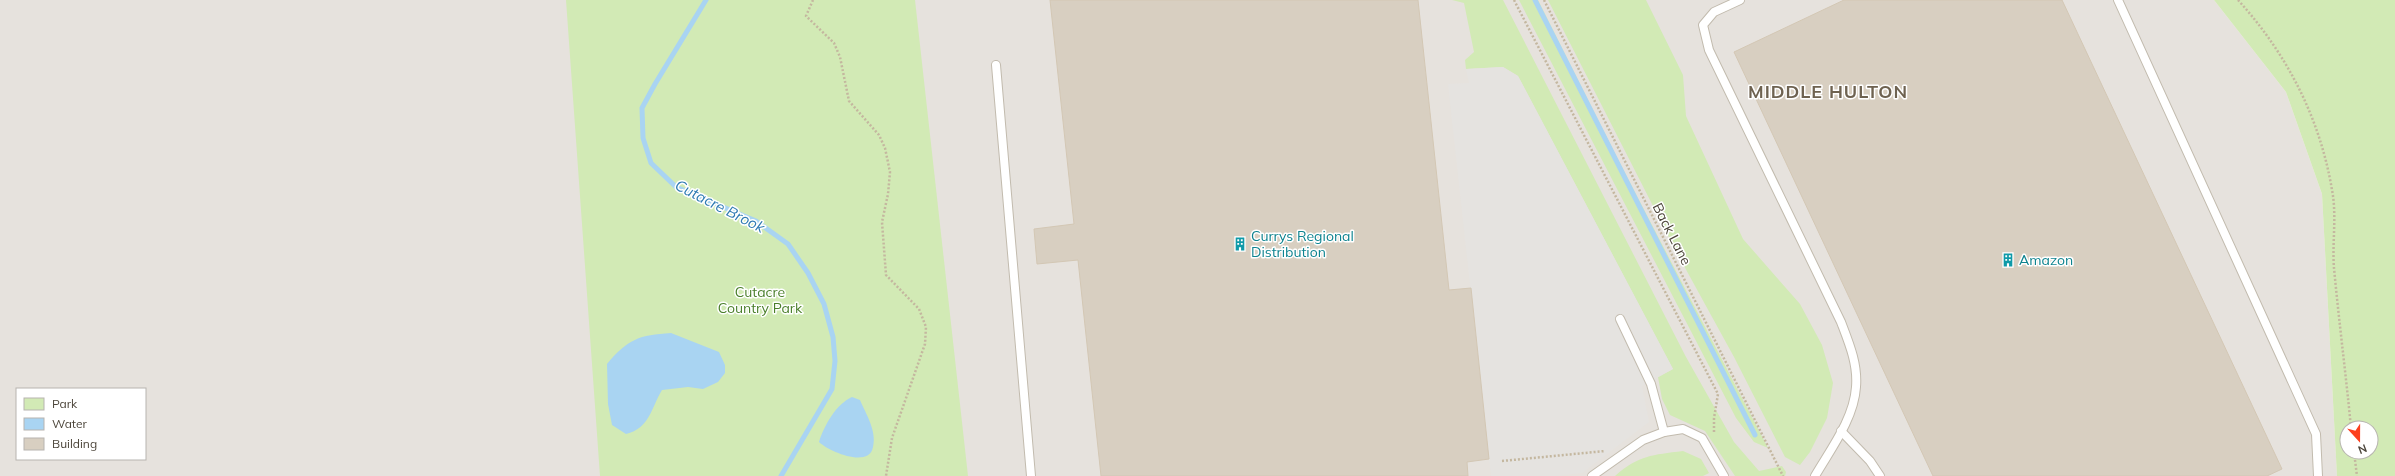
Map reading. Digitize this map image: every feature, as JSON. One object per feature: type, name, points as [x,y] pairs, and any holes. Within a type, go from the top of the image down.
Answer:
[{"type":"lane","points":[[1740,0],[1714,12],[1703,25],[1709,50],[1841,322],[1851,348],[1856,368],[1856,388],[1841,431],[1815,476]]},
{"type":"lane","points":[[2118,0],[2316,434],[2318,476]]},
{"type":"lane","points":[[996,65],[1031,476]]},
{"type":"lane","points":[[1620,319],[1651,384],[1664,432]]},
{"type":"lane","points":[[1592,476],[1615,462],[1643,440],[1664,432],[1683,429],[1702,438],[1724,476]]},
{"type":"lane","points":[[1841,431],[1870,461],[1880,476]]},
{"type":"path","points":[[813,0],[806,16],[834,43],[840,57],[849,101],[879,135],[885,148],[890,172],[888,194],[882,222],[886,275],[919,309],[926,327],[925,344],[892,438],[886,476]]},
{"type":"path","points":[[1514,0],[1718,394],[1714,418],[1714,437]]},
{"type":"path","name":"Back Lane","points":[[1544,0],[1783,476]]},
{"type":"path","points":[[2238,0],[2256,20],[2294,76],[2319,132],[2333,191],[2334,267],[2350,420]]},
{"type":"path","points":[[1502,461],[1604,451],[1615,462]]},
{"type":"path","points":[[2355,460],[2356,476]]},
{"type":"shaded area","points":[[0,0],[608,0],[617,476],[0,476]]},
{"type":"shaded area","points":[[900,0],[2214,0],[2286,92],[2322,194],[2337,476],[953,476]]},
{"type":"shaded area","points":[[1503,67],[1518,76],[1673,369],[1642,386],[1649,422],[1582,473],[1555,476],[1491,476],[1448,84],[1469,83],[1466,69]]},
{"type":"green space","name":"Cutacre Country Park","points":[[566,0],[915,0],[968,476],[600,476]]},
{"type":"green space","points":[[1452,0],[1503,0],[1686,357],[1734,442],[1759,471],[1782,466],[1786,472],[1785,476],[1735,476],[1705,431],[1670,415],[1662,399],[1658,377],[1673,369],[1518,76],[1503,67],[1466,69],[1465,60],[1474,52],[1464,3]]},
{"type":"green space","points":[[1519,0],[1538,0],[1613,150],[1768,448],[1754,442],[1736,418]]},
{"type":"green space","points":[[1548,0],[1646,0],[1683,75],[1686,116],[1743,239],[1800,304],[1822,345],[1833,383],[1827,418],[1810,452],[1800,465],[1785,457],[1734,357],[1678,255]]},
{"type":"green space","points":[[2214,0],[2395,0],[2395,476],[2337,476],[2322,194],[2286,92]]},
{"type":"green space","points":[[1683,451],[1701,459],[1709,473],[1703,476],[1615,476],[1631,464],[1646,457]]},
{"type":"water","points":[[671,333],[719,352],[725,365],[725,373],[718,382],[703,389],[688,387],[662,390],[645,422],[634,431],[626,434],[612,425],[608,404],[607,364],[621,349],[635,340],[650,335]]},
{"type":"water","points":[[852,397],[860,400],[874,435],[873,447],[870,453],[864,457],[848,456],[839,453],[831,450],[819,442],[831,416],[846,400]]},
{"type":"building","name":"Currys Regional Distribution","points":[[1050,0],[1418,0],[1449,290],[1471,288],[1489,459],[1467,462],[1468,476],[1101,476],[1078,260],[1037,264],[1034,229],[1074,224]]},
{"type":"building","name":"Amazon","points":[[1844,0],[2062,0],[2282,469],[2267,476],[1933,476],[1734,52]]},
{"type":"waterway","name":"Cutacre Brook","points":[[706,0],[642,108],[643,138],[651,163],[676,187],[756,221],[788,244],[808,273],[824,304],[833,337],[835,361],[832,389],[781,476]]},
{"type":"waterway","points":[[1535,0],[1755,435]]},
{"type":"place","name":"Currys Regional Distribution","points":[[1240,244]]},
{"type":"place","name":"Amazon","points":[[2008,260]]},
{"type":"district","name":"MIDDLE HULTON","points":[[1828,91]]}]
